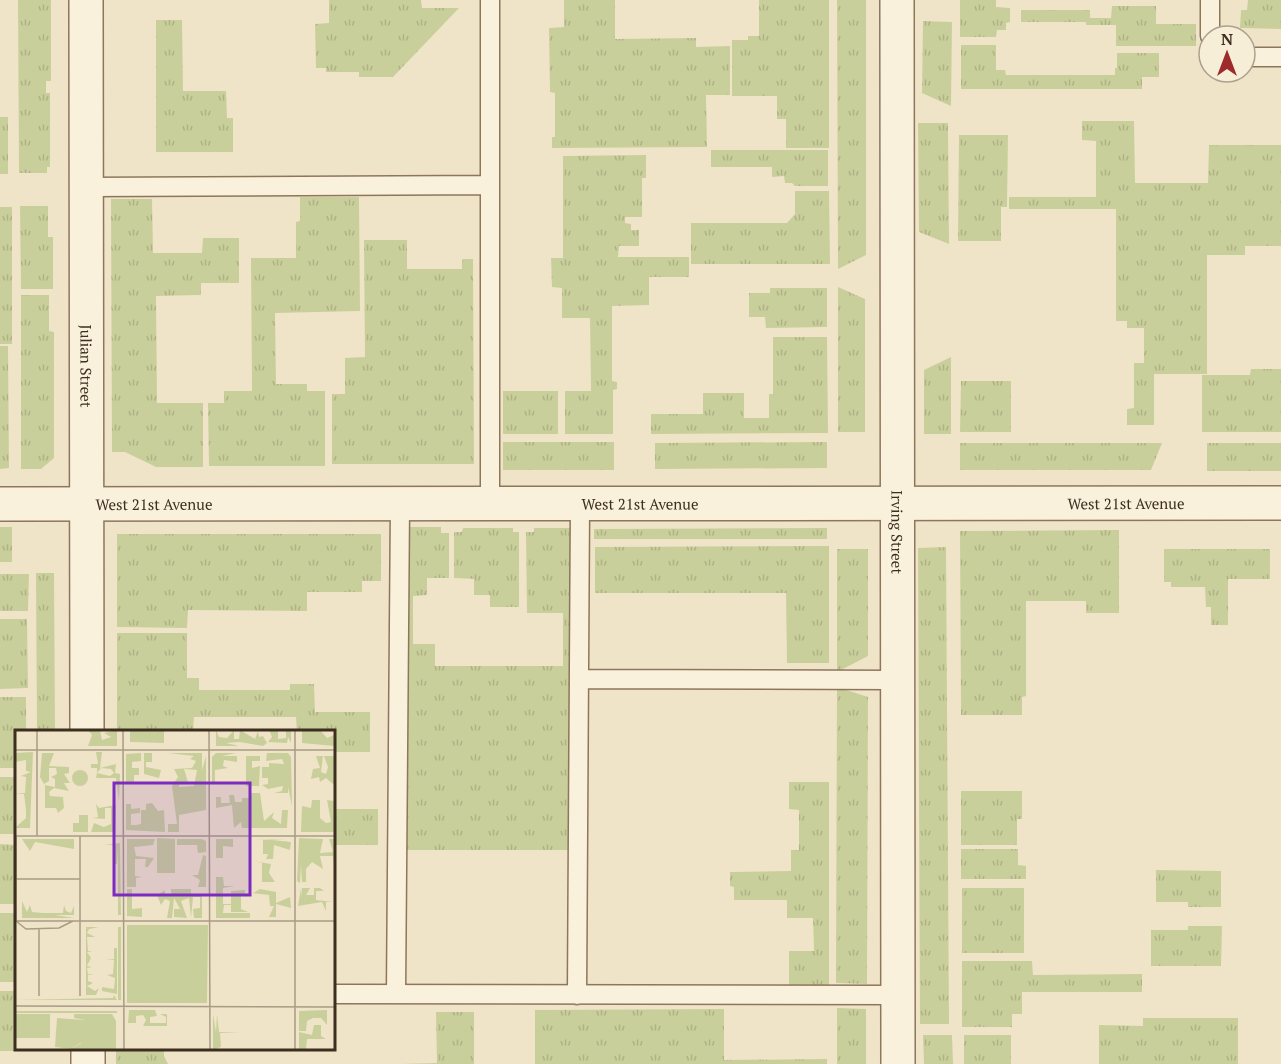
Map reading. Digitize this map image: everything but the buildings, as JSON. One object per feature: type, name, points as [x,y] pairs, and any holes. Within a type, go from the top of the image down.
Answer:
[{"type":"street","name":"Julian Street","points":[[86,0],[87,730]]},
{"type":"street","name":"Irving Street","points":[[897,0],[898,1064]]},
{"type":"street","name":"West 21st Avenue","points":[[0,504],[1281,503]]},
{"type":"lane","points":[[490,0],[490,503]]},
{"type":"lane","points":[[1210,0],[1210,24]]},
{"type":"lane","points":[[1257,57],[1281,57]]},
{"type":"lane","points":[[86,187],[490,185]]},
{"type":"lane","points":[[577,995],[580,503]]},
{"type":"lane","points":[[396,994],[400,504]]},
{"type":"lane","points":[[579,679],[897,680]]},
{"type":"lane","points":[[334,994],[897,995]]},
{"type":"green space","points":[[18,0],[51,0],[51,81],[46,81],[46,93],[50,93],[50,167],[47,167],[47,173],[19,173]]},
{"type":"green space","points":[[329,0],[421,0],[422,8],[459,8],[393,77],[359,77],[359,72],[326,72],[326,68],[316,68],[315,24],[329,23]]},
{"type":"green space","points":[[564,0],[615,0],[615,39],[696,38],[696,47],[730,46],[730,95],[706,95],[707,147],[552,148],[552,137],[555,137],[555,93],[550,92],[549,28],[564,27]]},
{"type":"green space","points":[[759,0],[829,0],[829,148],[786,148],[786,119],[777,119],[777,96],[732,96],[732,40],[748,40],[748,36],[759,36]]},
{"type":"green space","points":[[837,0],[866,0],[866,255],[838,269]]},
{"type":"green space","points":[[960,0],[996,0],[996,7],[1010,8],[1010,22],[1006,23],[1006,30],[997,30],[996,37],[960,37]]},
{"type":"green space","points":[[1248,0],[1281,0],[1281,29],[1257,28],[1257,24],[1240,24],[1241,10],[1247,10]]},
{"type":"green space","points":[[1112,6],[1156,6],[1156,24],[1196,24],[1196,46],[1116,46],[1116,25],[1086,25],[1086,22],[1021,22],[1021,10],[1090,10],[1090,18],[1111,18]]},
{"type":"green space","points":[[156,20],[182,20],[183,91],[226,91],[227,118],[233,118],[233,152],[156,152]]},
{"type":"green space","points":[[923,21],[952,22],[951,106],[922,93]]},
{"type":"green space","points":[[961,45],[996,45],[996,70],[1005,70],[1006,75],[1115,75],[1117,53],[1159,53],[1159,77],[1142,77],[1142,89],[961,89]]},
{"type":"green space","points":[[0,117],[8,117],[8,174],[0,174]]},
{"type":"green space","points":[[1082,121],[1134,121],[1135,183],[1208,183],[1209,145],[1281,145],[1281,246],[1245,246],[1245,255],[1207,255],[1207,374],[1154,374],[1154,425],[1127,425],[1127,409],[1134,408],[1134,363],[1144,363],[1144,328],[1127,328],[1127,321],[1116,321],[1116,209],[1009,209],[1009,197],[1096,197],[1096,141],[1082,140]]},
{"type":"green space","points":[[918,123],[948,123],[949,244],[919,232]]},
{"type":"green space","points":[[959,135],[1008,135],[1007,207],[1001,207],[1001,241],[958,241]]},
{"type":"green space","points":[[711,150],[828,150],[828,186],[795,186],[792,183],[785,183],[784,176],[772,177],[772,167],[711,167]]},
{"type":"green space","points":[[646,155],[646,178],[642,178],[642,217],[625,217],[625,223],[631,224],[631,230],[639,230],[639,246],[619,246],[618,257],[689,257],[689,277],[649,277],[649,305],[612,306],[612,381],[617,382],[617,389],[613,390],[613,434],[565,434],[565,391],[591,391],[590,318],[562,318],[562,288],[552,287],[551,258],[563,258],[563,156]]},
{"type":"green space","points":[[795,191],[829,191],[830,264],[691,264],[691,223],[787,223],[795,214]]},
{"type":"green space","points":[[300,197],[359,197],[360,311],[275,313],[276,384],[307,384],[307,391],[325,391],[325,466],[209,466],[208,403],[224,403],[224,391],[252,391],[251,258],[296,258],[296,222],[300,221]]},
{"type":"green space","points":[[111,199],[152,199],[153,253],[202,253],[203,238],[239,238],[239,283],[201,283],[201,295],[156,296],[157,403],[203,403],[203,467],[156,467],[125,452],[112,452]]},
{"type":"green space","points":[[20,206],[48,206],[48,237],[53,237],[53,289],[21,289]]},
{"type":"green space","points":[[0,207],[12,207],[12,344],[0,344]]},
{"type":"green space","points":[[364,240],[407,240],[407,269],[462,269],[462,259],[473,259],[474,464],[332,464],[332,394],[345,394],[345,358],[365,357]]},
{"type":"green space","points":[[838,287],[865,299],[865,432],[838,432]]},
{"type":"green space","points":[[770,288],[827,288],[827,327],[766,328],[765,317],[749,317],[749,293],[770,293]]},
{"type":"green space","points":[[21,295],[49,295],[49,331],[54,332],[54,458],[41,469],[21,469]]},
{"type":"green space","points":[[773,337],[827,337],[828,433],[651,434],[651,414],[703,414],[703,393],[744,393],[744,418],[769,418],[769,394],[773,394]]},
{"type":"green space","points":[[0,346],[8,346],[9,468],[0,469]]},
{"type":"green space","points":[[951,357],[951,434],[924,434],[924,370]]},
{"type":"green space","points":[[1251,369],[1281,369],[1281,432],[1202,432],[1202,375],[1250,375]]},
{"type":"green space","points":[[961,381],[1011,381],[1011,432],[960,432]]},
{"type":"green space","points":[[503,391],[558,391],[558,434],[503,434]]},
{"type":"green space","points":[[503,442],[614,442],[614,470],[503,470]]},
{"type":"green space","points":[[827,442],[827,468],[655,469],[655,443]]},
{"type":"green space","points":[[960,443],[1162,443],[1151,470],[960,470]]},
{"type":"green space","points":[[1207,443],[1281,443],[1281,471],[1207,471]]},
{"type":"green space","points":[[0,527],[12,527],[12,562],[0,562]]},
{"type":"green space","points":[[406,527],[441,527],[441,533],[449,533],[449,578],[427,578],[427,595],[413,596],[413,644],[435,644],[435,666],[563,666],[563,613],[527,613],[526,532],[534,532],[534,528],[573,528],[573,850],[406,850]]},
{"type":"green space","points":[[463,528],[513,528],[513,532],[519,532],[519,607],[490,607],[490,595],[474,595],[474,579],[454,578],[454,532],[462,532]]},
{"type":"green space","points":[[827,528],[827,539],[594,539],[594,529]]},
{"type":"green space","points":[[1119,530],[1119,613],[1086,613],[1086,601],[1026,601],[1026,696],[1022,697],[1022,715],[961,715],[960,531]]},
{"type":"green space","points":[[117,534],[381,534],[381,581],[362,581],[362,592],[307,592],[307,611],[188,610],[187,628],[117,627]]},
{"type":"green space","points":[[829,546],[829,663],[787,663],[786,593],[595,593],[595,547]]},
{"type":"green space","points":[[946,547],[949,1024],[920,1024],[918,548]]},
{"type":"green space","points":[[837,549],[868,549],[868,656],[837,672]]},
{"type":"green space","points":[[1164,549],[1270,549],[1270,579],[1228,579],[1228,625],[1211,625],[1211,607],[1206,607],[1205,587],[1171,587],[1171,582],[1164,582]]},
{"type":"green space","points":[[36,573],[54,573],[55,730],[37,730]]},
{"type":"green space","points":[[0,574],[29,574],[28,611],[0,611]]},
{"type":"green space","points":[[0,619],[27,619],[28,688],[0,689]]},
{"type":"green space","points":[[117,633],[187,633],[187,678],[199,678],[199,690],[290,690],[290,684],[314,684],[315,712],[370,712],[370,752],[334,752],[334,730],[297,730],[296,717],[194,717],[193,730],[117,730]]},
{"type":"green space","points":[[837,687],[868,697],[867,984],[836,983]]},
{"type":"green space","points":[[0,697],[26,697],[26,730],[15,730],[15,768],[0,768]]},
{"type":"green space","points":[[0,777],[15,777],[15,834],[0,834]]},
{"type":"green space","points":[[789,782],[829,782],[829,986],[789,986],[789,951],[814,951],[813,918],[787,918],[787,900],[734,900],[734,887],[730,886],[730,872],[791,871],[791,850],[799,850],[799,810],[789,809]]},
{"type":"green space","points":[[961,791],[1022,791],[1022,819],[1017,819],[1017,845],[961,845]]},
{"type":"green space","points":[[334,809],[378,809],[378,845],[334,845]]},
{"type":"green space","points":[[0,844],[15,845],[15,904],[0,904]]},
{"type":"green space","points":[[961,849],[1018,849],[1018,865],[1026,866],[1026,879],[961,879]]},
{"type":"green space","points":[[1156,870],[1221,871],[1221,907],[1188,907],[1188,902],[1156,902]]},
{"type":"green space","points":[[962,888],[1024,888],[1024,953],[962,953]]},
{"type":"green space","points":[[0,913],[15,913],[15,982],[0,982]]},
{"type":"green space","points":[[1188,926],[1222,926],[1221,966],[1151,966],[1151,930],[1188,930]]},
{"type":"green space","points":[[962,961],[1032,961],[1033,975],[1142,974],[1142,992],[1022,992],[1022,1014],[1012,1014],[1012,1027],[962,1027]]},
{"type":"green space","points":[[0,991],[15,991],[15,1049],[26,1049],[26,1051],[0,1051]]},
{"type":"green space","points":[[837,1008],[866,1009],[866,1064],[837,1064]]},
{"type":"green space","points":[[724,1009],[724,1060],[827,1059],[827,1064],[535,1064],[535,1010]]},
{"type":"green space","points":[[436,1012],[474,1012],[474,1064],[400,1064],[437,1063]]},
{"type":"green space","points":[[1143,1018],[1238,1018],[1238,1064],[1099,1064],[1099,1025],[1143,1026]]},
{"type":"green space","points":[[923,1035],[952,1035],[953,1064],[924,1064]]},
{"type":"green space","points":[[964,1035],[1011,1035],[1011,1064],[964,1064]]},
{"type":"green space","points":[[116,1049],[164,1049],[164,1056],[168,1064],[116,1064]]}]
